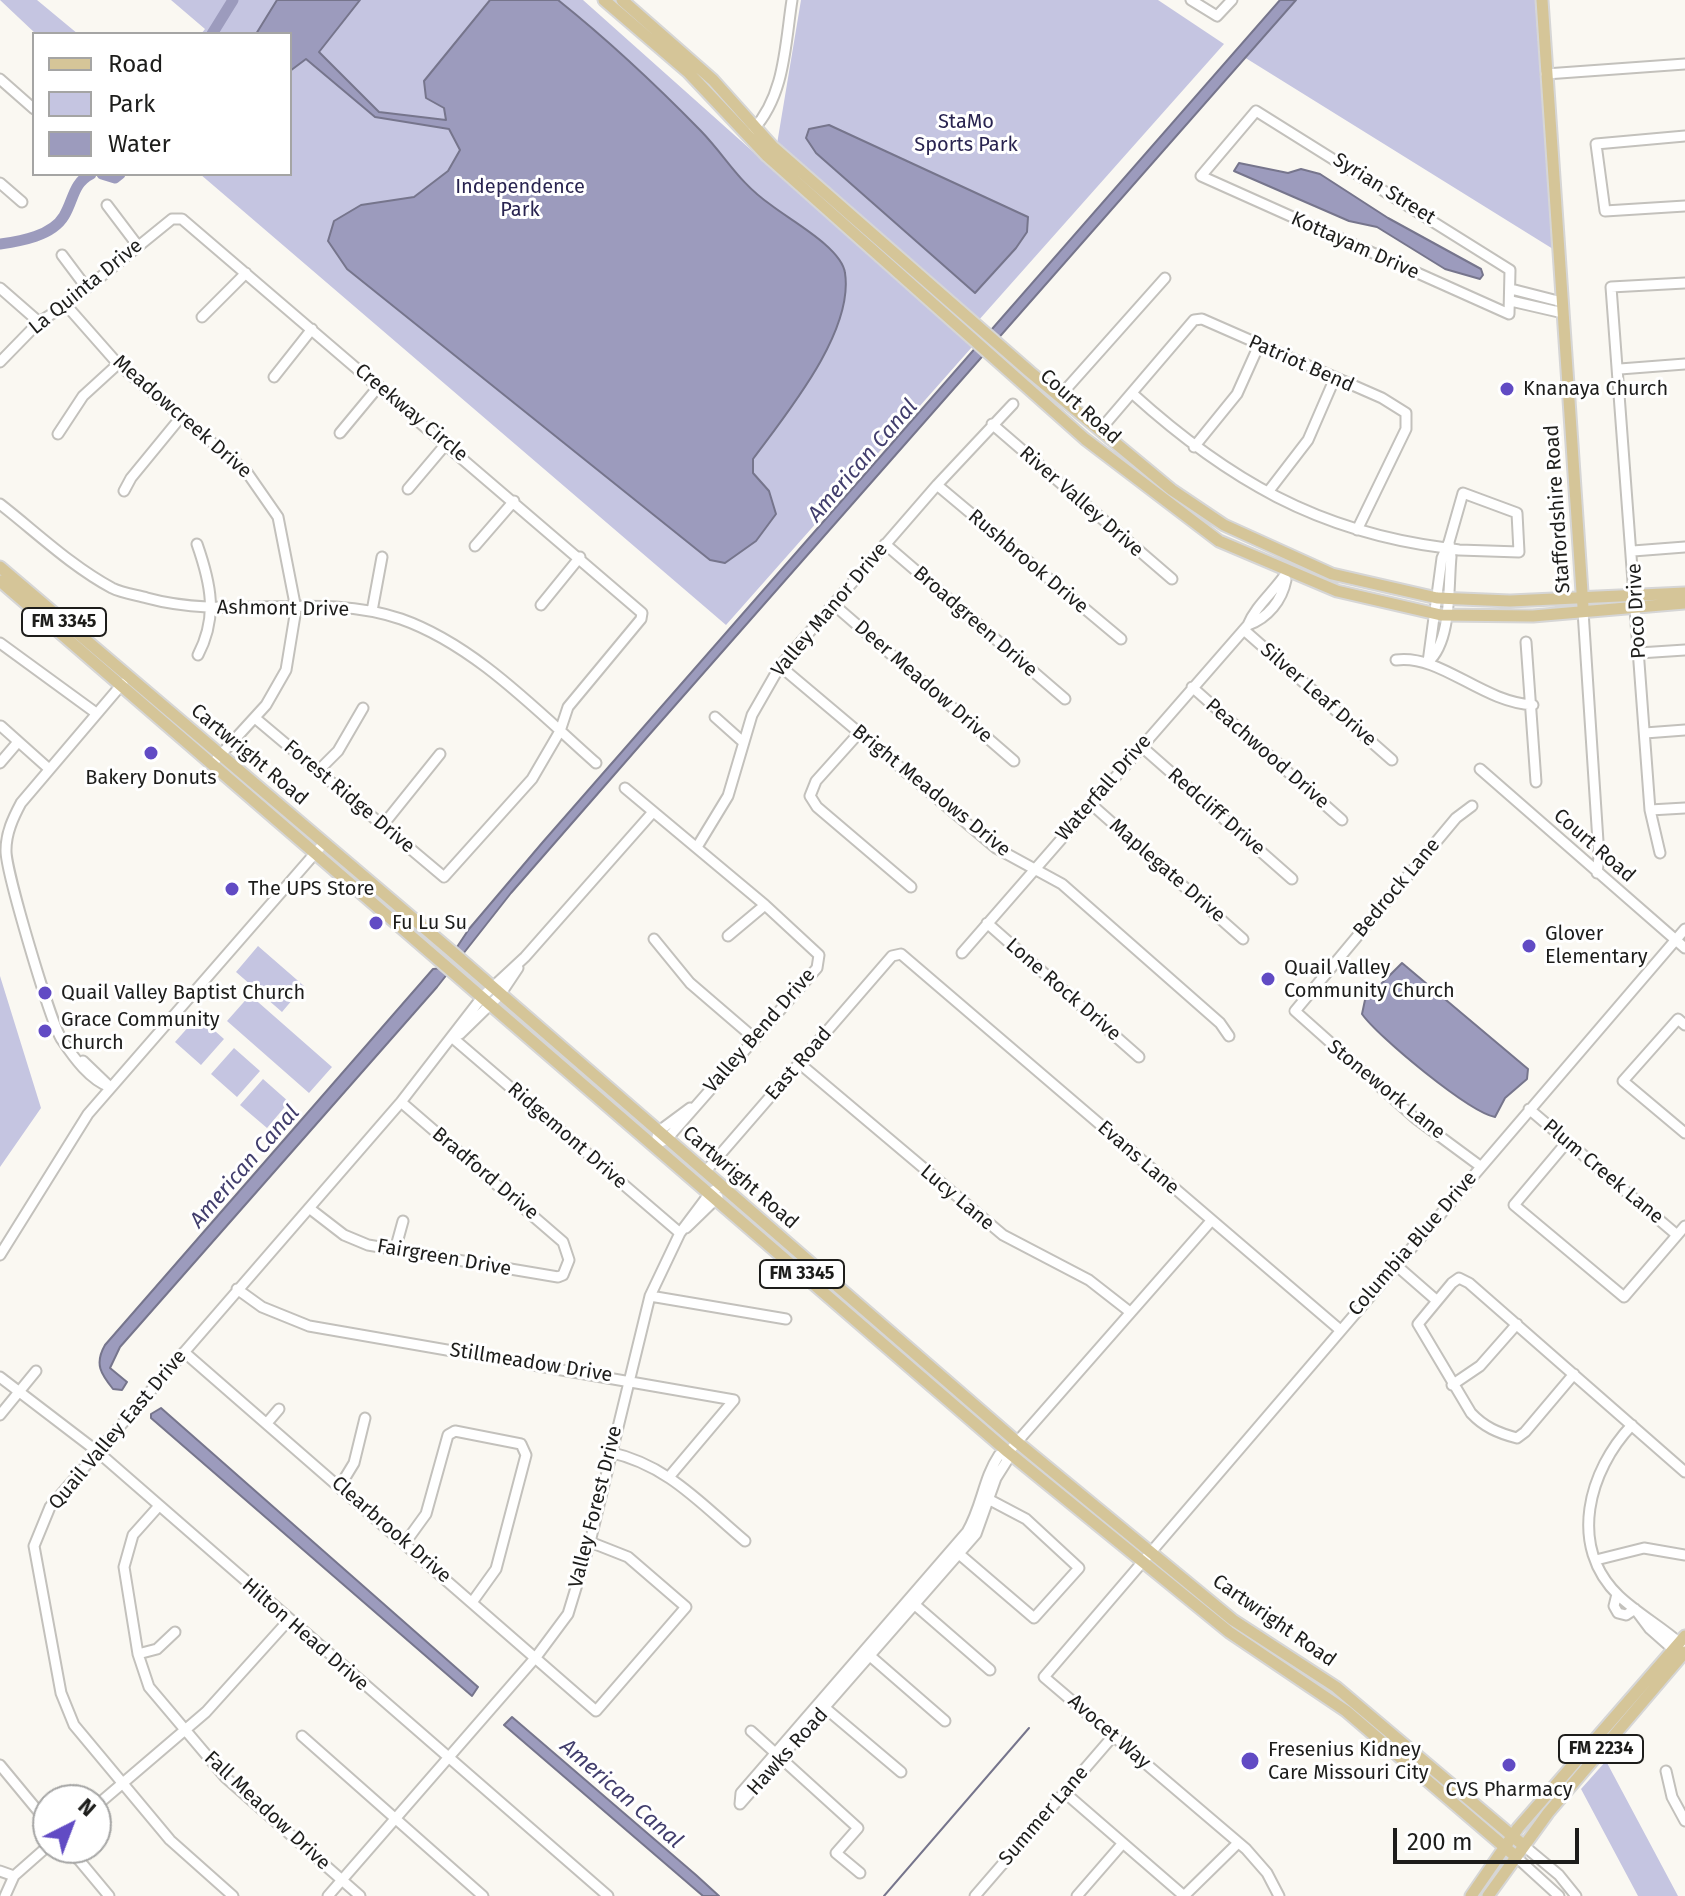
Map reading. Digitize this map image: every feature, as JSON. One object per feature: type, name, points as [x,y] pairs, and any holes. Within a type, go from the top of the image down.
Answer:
[{"type":"main road","points":[[604,0],[688,72],[751,132]]},
{"type":"main road","points":[[622,0],[713,80],[751,132]]},
{"type":"main road","name":"Staffordshire Road","points":[[1542,0],[1583,605]]},
{"type":"main road","name":"Court Road","points":[[751,132],[994,347],[1195,507],[1224,525],[1292,559],[1339,576],[1442,598],[1583,605]]},
{"type":"main road","name":"Court Road","points":[[994,347],[1085,439],[1219,541],[1287,572],[1337,591],[1440,615],[1533,616],[1583,605]]},
{"type":"main road","points":[[1287,572],[1292,559]]},
{"type":"main road","name":"Cartwright Road","points":[[0,567],[125,682]]},
{"type":"main road","name":"Cartwright Road","points":[[0,581],[217,758],[462,968],[572,1065],[655,1145],[871,1317],[1017,1442],[1261,1639],[1414,1752],[1523,1845]]},
{"type":"main road","points":[[1583,605],[1685,593]]},
{"type":"main road","points":[[1635,601],[1685,603]]},
{"type":"main road","name":"Cartwright Road","points":[[572,1065],[663,1135],[705,1172],[716,1192],[863,1328],[1007,1453],[1254,1650],[1350,1706],[1406,1763],[1514,1855]]},
{"type":"main road","points":[[863,1328],[871,1317]]},
{"type":"main road","points":[[1254,1650],[1261,1639]]},
{"type":"main road","name":"FM 2234","points":[[1471,1896],[1503,1846],[1682,1649]]},
{"type":"main road","name":"FM 2234","points":[[1488,1896],[1514,1855],[1682,1649]]},
{"type":"main road","points":[[1406,1763],[1414,1752]]},
{"type":"street","points":[[751,132],[776,93],[792,0]]},
{"type":"street","points":[[1196,1],[1217,16],[1232,0]]},
{"type":"street","points":[[1546,74],[1685,64]]},
{"type":"street","points":[[0,79],[32,107]]},
{"type":"street","name":"Syrian Street","points":[[1201,176],[1256,111],[1510,270],[1511,289]]},
{"type":"street","points":[[1685,136],[1596,144],[1605,211],[1685,206]]},
{"type":"street","name":"Kottayam Drive","points":[[1201,176],[1509,314],[1511,301]]},
{"type":"street","points":[[0,183],[22,202]]},
{"type":"street","points":[[107,205],[138,246]]},
{"type":"street","name":"La Quinta Drive","points":[[0,362],[39,322],[66,305],[177,218]]},
{"type":"street","name":"Creekway Circle","points":[[177,218],[187,221],[642,613],[641,619],[568,707],[560,731]]},
{"type":"street","points":[[62,255],[86,287]]},
{"type":"street","points":[[202,317],[246,273]]},
{"type":"street","points":[[1059,397],[1165,278]]},
{"type":"street","name":"Poco Drive","points":[[1660,853],[1650,810],[1620,369],[1611,287],[1685,283]]},
{"type":"street","points":[[0,288],[39,322]]},
{"type":"street","points":[[1511,289],[1562,308],[1511,301],[1511,289]]},
{"type":"street","name":"Meadowcreek Drive","points":[[66,305],[118,364],[246,471],[278,517],[296,609],[286,670],[255,718],[217,758]]},
{"type":"street","name":"Patriot Bend","points":[[1133,394],[1194,320],[1202,319],[1334,380],[1382,398],[1406,413],[1406,429],[1357,530]]},
{"type":"street","points":[[274,377],[312,329]]},
{"type":"street","points":[[1194,447],[1237,394],[1259,345]]},
{"type":"street","points":[[58,434],[83,396],[118,364]]},
{"type":"street","points":[[1620,369],[1685,364]]},
{"type":"street","points":[[1268,492],[1308,440],[1334,380]]},
{"type":"street","points":[[340,433],[379,386]]},
{"type":"street","points":[[1100,430],[1133,394],[1194,447],[1268,492],[1320,518],[1401,542],[1448,546],[1519,552],[1517,513],[1463,493],[1448,546],[1440,615],[1428,662]]},
{"type":"street","name":"Valley Manor Drive","points":[[697,847],[728,796],[752,715],[780,666],[937,485],[1013,404]]},
{"type":"street","points":[[124,491],[181,417]]},
{"type":"street","name":"River Valley Drive","points":[[992,424],[1172,579]]},
{"type":"street","points":[[408,489],[446,444]]},
{"type":"street","name":"Rushbrook Drive","points":[[937,485],[1121,639]]},
{"type":"street","points":[[475,546],[514,501]]},
{"type":"street","name":"Ashmont Drive","points":[[0,504],[114,589],[161,602],[212,609],[372,611],[399,618],[446,640],[596,763]]},
{"type":"street","points":[[197,544],[212,609],[210,632],[198,655]]},
{"type":"street","name":"Broadgreen Drive","points":[[885,544],[1065,699]]},
{"type":"street","points":[[1633,551],[1685,547]]},
{"type":"street","points":[[372,611],[382,557]]},
{"type":"street","points":[[541,605],[580,557]]},
{"type":"street","name":"Waterfall Drive","points":[[962,953],[1246,628],[1252,614],[1275,591],[1287,572]]},
{"type":"street","name":"Deer Meadow Drive","points":[[833,604],[1014,761]]},
{"type":"street","name":"Staffordshire Road","points":[[1583,605],[1599,857],[1597,873]]},
{"type":"street","name":"Silver Leaf Drive","points":[[1246,628],[1392,760]]},
{"type":"street","points":[[1526,642],[1533,705],[1536,782]]},
{"type":"street","points":[[0,643],[96,713]]},
{"type":"street","points":[[1639,653],[1685,650]]},
{"type":"street","points":[[1396,660],[1428,662],[1490,696],[1533,705]]},
{"type":"street","name":"Bright Meadows Drive","points":[[780,666],[996,848],[1062,884],[1220,1023],[1229,1036]]},
{"type":"street","points":[[110,1087],[93,1068],[76,1058],[60,1038],[7,863],[7,836],[13,818],[48,768],[125,682]]},
{"type":"street","name":"Peachwood Drive","points":[[1192,687],[1342,820]]},
{"type":"street","points":[[318,771],[338,751],[363,708]]},
{"type":"street","points":[[715,717],[743,742]]},
{"type":"street","name":"Forest Ridge Drive","points":[[255,718],[444,877],[532,779],[560,731]]},
{"type":"street","points":[[1,726],[48,768]]},
{"type":"street","points":[[1645,733],[1685,730]]},
{"type":"street","points":[[859,733],[816,781],[810,796],[817,807],[911,887]]},
{"type":"street","points":[[0,763],[18,742]]},
{"type":"street","name":"Redcliff Drive","points":[[1141,746],[1292,879]]},
{"type":"street","points":[[383,825],[440,754]]},
{"type":"street","name":"Court Road","points":[[1480,769],[1685,948]]},
{"type":"street","points":[[625,788],[765,905],[728,936]]},
{"type":"street","name":"Maplegate Drive","points":[[1091,804],[1243,939]]},
{"type":"street","name":"Bedrock Lane","points":[[1295,1011],[1456,818],[1472,806]]},
{"type":"street","points":[[1650,810],[1685,808]]},
{"type":"street","name":"Quail Valley East Drive","points":[[233,1896],[176,1846],[87,1743],[66,1708],[34,1546],[50,1507],[653,812]]},
{"type":"street","points":[[0,1255],[88,1114],[321,847]]},
{"type":"street","name":"Valley Bend Drive","points":[[655,1145],[696,1105],[817,968],[819,955],[765,905]]},
{"type":"street","name":"Lone Rock Drive","points":[[987,923],[1139,1057]]},
{"type":"street","name":"Columbia Blue Drive","points":[[1144,1560],[1685,929]]},
{"type":"street","points":[[654,939],[690,983],[754,1038]]},
{"type":"street","name":"Evans Lane","points":[[892,956],[901,954],[1339,1329]]},
{"type":"street","name":"East Road","points":[[705,1172],[892,956]]},
{"type":"street","name":"Stonework Lane","points":[[1295,1011],[1415,1118],[1480,1166]]},
{"type":"street","points":[[1685,1025],[1678,1019],[1623,1081],[1685,1133]]},
{"type":"street","name":"Ridgemont Drive","points":[[454,1039],[680,1233]]},
{"type":"street","name":"Lucy Lane","points":[[799,1063],[995,1230],[1089,1280],[1130,1312]]},
{"type":"street","name":"Bradford Drive","points":[[401,1102],[555,1233],[566,1250]]},
{"type":"street","name":"Plum Creek Lane","points":[[1529,1109],[1677,1235]]},
{"type":"street","points":[[1567,1142],[1514,1205],[1624,1297],[1685,1226]]},
{"type":"street","name":"Valley Forest Drive","points":[[328,1896],[449,1760],[568,1614],[590,1542],[609,1452],[650,1296],[680,1233],[716,1192]]},
{"type":"street","name":"Fairgreen Drive","points":[[309,1208],[344,1235],[395,1250],[558,1277],[563,1275],[569,1260],[566,1250]]},
{"type":"street","points":[[395,1250],[403,1221]]},
{"type":"street","name":"Hawks Road","points":[[956,1551],[972,1524],[989,1469],[999,1455],[1007,1453],[1017,1442],[1211,1221]]},
{"type":"street","points":[[1397,1266],[1436,1300]]},
{"type":"street","points":[[1574,1374],[1517,1438],[1481,1424],[1460,1400],[1418,1324],[1436,1300],[1459,1278],[1517,1324],[1574,1374],[1632,1425],[1685,1472]]},
{"type":"street","name":"Stillmeadow Drive","points":[[237,1289],[262,1307],[309,1326],[629,1379],[734,1400],[669,1477]]},
{"type":"street","points":[[650,1296],[786,1319]]},
{"type":"street","points":[[1452,1385],[1480,1366],[1517,1324]]},
{"type":"street","name":"Clearbrook Drive","points":[[184,1352],[596,1711],[686,1607],[628,1557],[590,1542]]},
{"type":"street","points":[[0,1415],[36,1371]]},
{"type":"street","name":"Hilton Head Drive","points":[[0,1377],[98,1452],[288,1621],[608,1896]]},
{"type":"street","points":[[267,1423],[279,1409]]},
{"type":"street","points":[[340,1486],[354,1463],[365,1418]]},
{"type":"street","points":[[1632,1425],[1602,1464],[1590,1498],[1590,1535],[1596,1560],[1617,1594],[1635,1609],[1650,1629],[1682,1649]]},
{"type":"street","points":[[405,1543],[426,1514],[448,1435],[455,1431],[521,1444],[526,1455],[496,1569],[473,1601]]},
{"type":"street","points":[[609,1452],[648,1462],[745,1541]]},
{"type":"street","name":"Hawks Road","points":[[779,1755],[741,1793],[740,1804],[779,1755],[981,1526],[996,1478],[1008,1459],[1007,1453]]},
{"type":"street","points":[[956,1551],[1034,1618],[1079,1568],[1026,1519],[990,1500]]},
{"type":"street","name":"Fall Meadow Drive","points":[[158,1507],[133,1535],[125,1553],[125,1581],[138,1654],[149,1687],[225,1777],[360,1896]]},
{"type":"street","points":[[1596,1560],[1644,1548],[1685,1555]]},
{"type":"street","name":"Avocet Way","points":[[1144,1560],[1044,1677],[1238,1843],[1267,1873],[1279,1896]]},
{"type":"street","points":[[912,1603],[990,1670]]},
{"type":"street","points":[[112,1792],[231,1687],[288,1621]]},
{"type":"street","points":[[138,1654],[157,1649],[175,1632]]},
{"type":"street","points":[[868,1654],[945,1721]]},
{"type":"street","points":[[823,1705],[901,1772]]},
{"type":"street","points":[[751,1731],[858,1828],[836,1853],[860,1873]]},
{"type":"street","name":"Summer Lane","points":[[975,1896],[1114,1735]]},
{"type":"street","points":[[302,1736],[483,1896]]},
{"type":"street","points":[[0,1765],[32,1804]]},
{"type":"street","points":[[1666,1771],[1672,1797],[1685,1821]]},
{"type":"street","points":[[1064,1792],[1184,1896],[1238,1843]]},
{"type":"street","points":[[1077,1896],[1123,1843]]},
{"type":"street","name":"Cartwright Road","points":[[1523,1845],[1559,1875],[1576,1896]]},
{"type":"street","name":"Cartwright Road","points":[[1514,1855],[1559,1896]]},
{"type":"street","points":[[5,1896],[14,1876],[32,1860]]},
{"type":"street","points":[[82,1864],[109,1896]]},
{"type":"street","points":[[0,1871],[14,1876]]},
{"type":"green space","points":[[0,0],[37,0],[76,32],[34,32]]},
{"type":"green space","name":"Independence Park","points":[[171,0],[583,0],[972,347],[726,625],[202,176],[292,176],[292,32],[203,32],[205,29]]},
{"type":"green space","name":"StaMo Sports Park","points":[[801,0],[1158,0],[1224,44],[978,321],[777,144]]},
{"type":"green space","points":[[1296,0],[1535,0],[1553,249],[1244,57]]},
{"type":"green space","points":[[258,946],[304,986],[282,1012],[236,972]]},
{"type":"green space","points":[[0,976],[41,1108],[0,1167]]},
{"type":"green space","points":[[250,995],[332,1067],[309,1093],[227,1021]]},
{"type":"green space","points":[[198,1016],[224,1039],[201,1065],[175,1042]]},
{"type":"green space","points":[[234,1048],[260,1071],[237,1097],[211,1074]]},
{"type":"green space","points":[[263,1079],[289,1102],[267,1128],[240,1105]]},
{"type":"green space","points":[[1606,1761],[1678,1896],[1638,1896],[1581,1789]]},
{"type":"water","name":"Independence Park","points":[[277,0],[360,0],[319,52],[379,112],[446,120],[444,108],[426,98],[424,81],[490,0],[558,0],[667,97],[750,188],[835,254],[845,273],[845,296],[829,346],[783,419],[753,459],[753,473],[769,491],[776,514],[756,541],[725,563],[710,560],[347,269],[328,241],[334,221],[361,205],[414,197],[448,171],[460,150],[449,129],[375,117],[306,59],[292,70],[292,32],[257,32]]},
{"type":"water","name":"American Canal","points":[[1280,0],[1296,0],[511,893],[437,987],[120,1347],[110,1368],[127,1382],[122,1390],[113,1389],[100,1368],[105,1345],[433,969],[443,968],[469,929],[542,843]]},
{"type":"water","points":[[829,125],[1028,217],[1027,232],[975,293],[816,153],[806,138],[809,129]]},
{"type":"water","points":[[1239,163],[1288,173],[1301,169],[1320,174],[1388,218],[1481,269],[1483,275],[1480,279],[1445,269],[1377,227],[1349,221],[1234,171]]},
{"type":"water","points":[[1402,963],[1528,1069],[1527,1079],[1505,1098],[1495,1117],[1466,1102],[1425,1072],[1362,1014],[1365,1000]]},
{"type":"water","points":[[161,1408],[478,1687],[472,1696],[151,1418],[151,1414]]},
{"type":"water","name":"American Canal","points":[[512,1717],[719,1896],[703,1896],[504,1725]]},
{"type":"waterway","points":[[213,32],[233,0]]},
{"type":"waterway","points":[[0,244],[35,236],[59,223],[74,192],[88,176]]},
{"type":"waterway","points":[[108,176],[118,176]]},
{"type":"waterway","points":[[884,1896],[1029,1728]]},
{"type":"place","name":"Knanaya Church","points":[[1507,389]]},
{"type":"place","name":"Bakery Donuts","points":[[151,753]]},
{"type":"place","name":"The UPS Store","points":[[232,889]]},
{"type":"place","name":"Fu Lu Su","points":[[376,923]]},
{"type":"place","name":"Glover Elementary","points":[[1529,946]]},
{"type":"place","name":"Quail Valley Community Church","points":[[1268,979]]},
{"type":"place","name":"Quail Valley Baptist Church","points":[[45,993]]},
{"type":"place","name":"Grace Community Church","points":[[45,1031]]},
{"type":"place","name":"Fresenius Kidney Care Missouri City","points":[[1250,1761]]},
{"type":"place","name":"CVS Pharmacy","points":[[1509,1765]]}]
